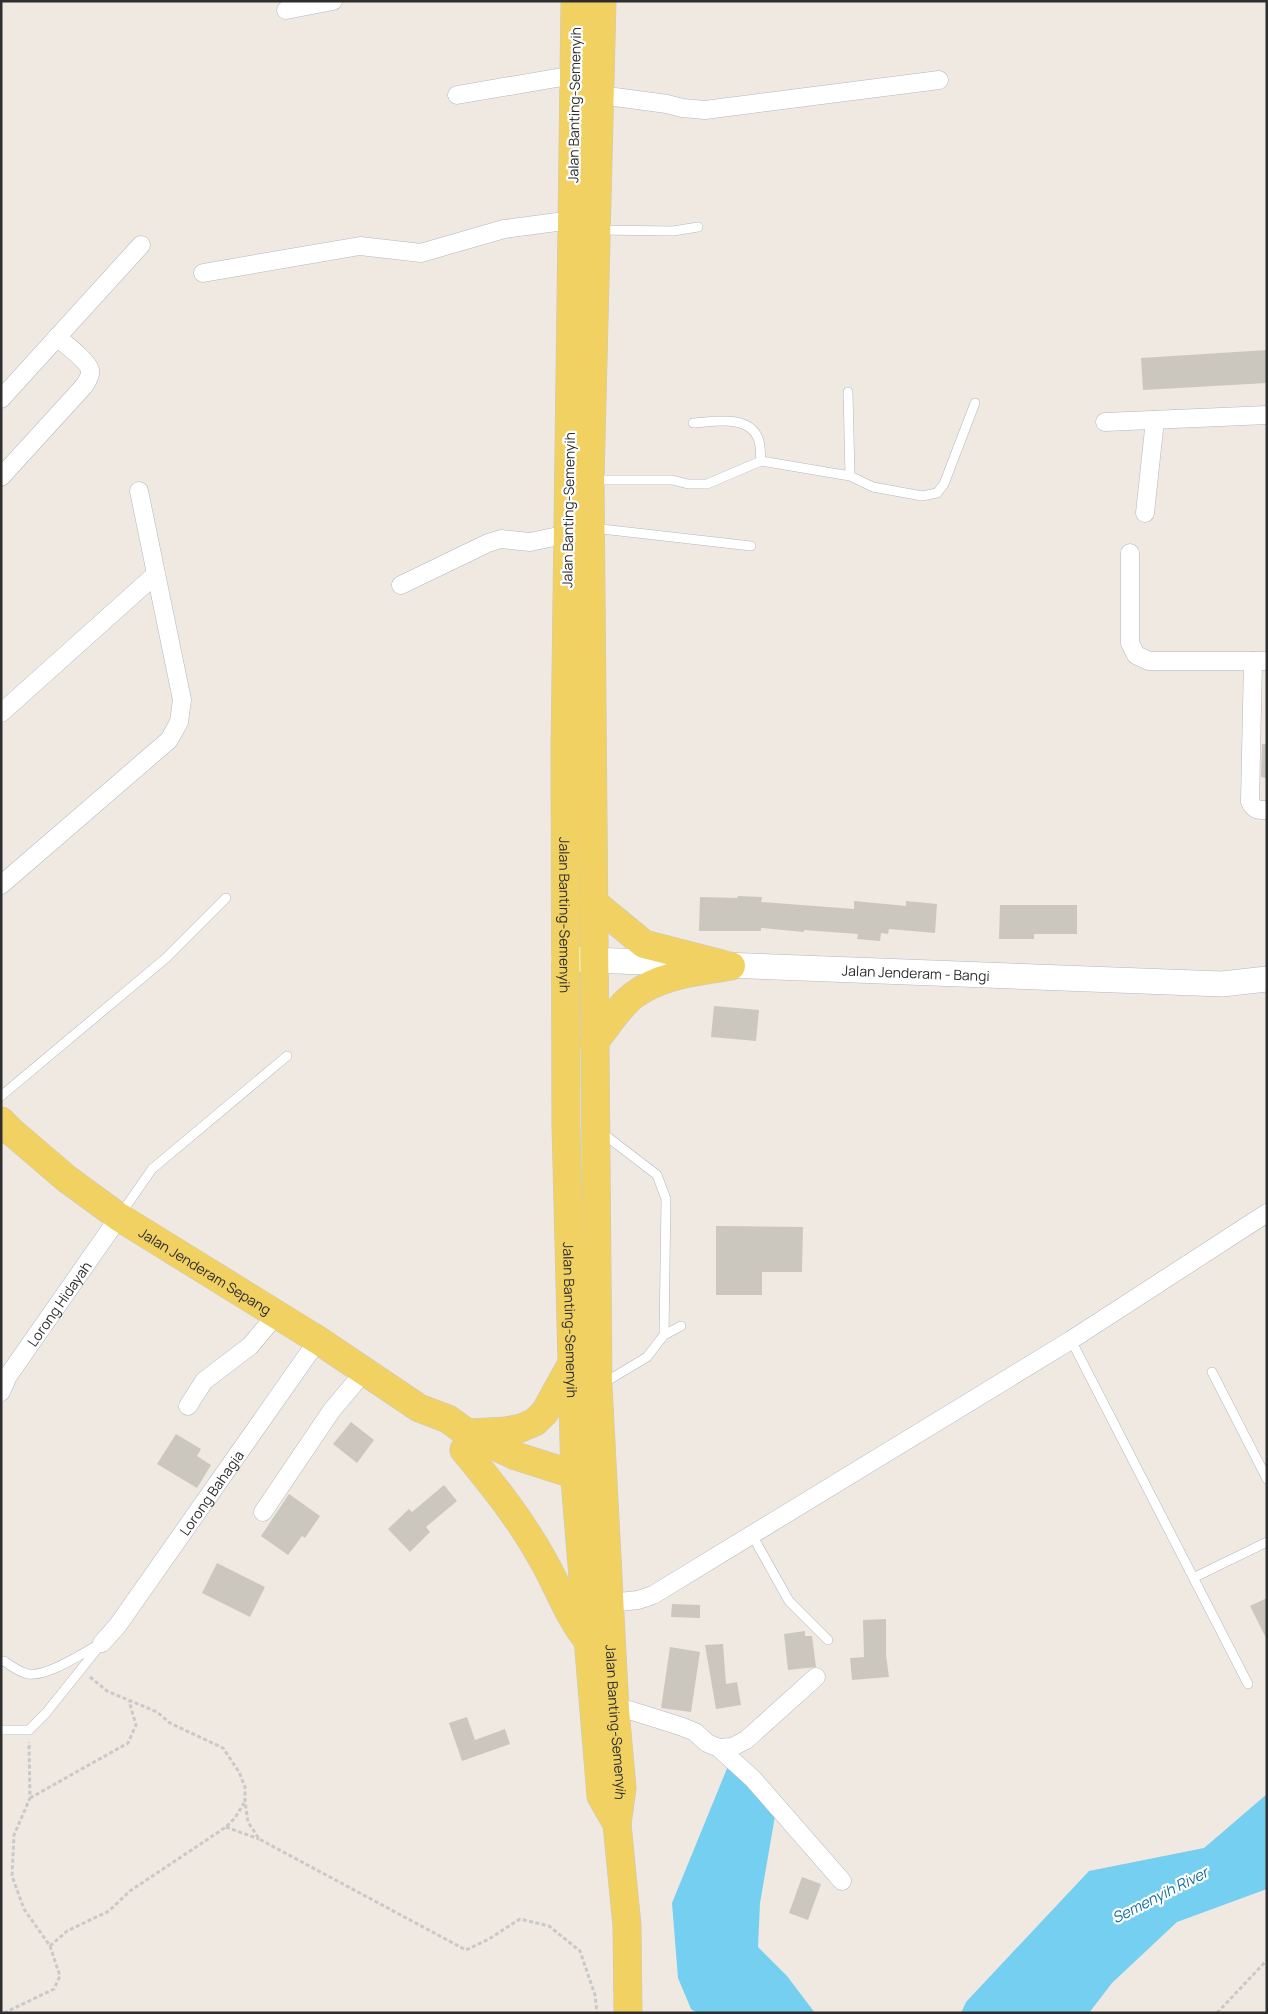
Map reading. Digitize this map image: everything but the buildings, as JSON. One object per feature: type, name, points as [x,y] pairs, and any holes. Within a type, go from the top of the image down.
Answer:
[{"type":"main road","name":"Jalan Banting-Semenyih","points":[[575,1],[574,75],[584,225],[590,480],[579,531],[593,902],[599,1394],[615,1710],[622,1788],[617,1824],[627,1926],[628,2013]]},
{"type":"main road","name":"Jalan Banting-Semenyih","points":[[602,1],[600,96],[584,225],[579,531],[564,959],[575,1480],[601,1796],[617,1824]]},
{"type":"main road","points":[[593,902],[644,944],[731,966]]},
{"type":"main road","name":"Jalan Jenderam - Bangi","points":[[564,959],[1222,984],[1267,979]]},
{"type":"main road","points":[[594,1042],[633,995],[651,984],[676,976],[731,966]]},
{"type":"main road","name":"Jalan Jenderam Sepang","points":[[1,1121],[67,1180],[119,1217],[318,1340],[418,1408],[448,1419],[466,1441]]},
{"type":"main road","points":[[466,1441],[521,1428],[534,1422],[545,1412],[572,1366]]},
{"type":"main road","points":[[575,1480],[588,1468],[591,1459],[593,1428],[599,1394]]},
{"type":"main road","points":[[466,1441],[569,1473],[596,1500],[606,1521]]},
{"type":"main road","points":[[466,1441],[544,1560],[576,1625],[588,1641]]},
{"type":"street","points":[[286,10],[333,1]]},
{"type":"street","points":[[457,96],[574,75]]},
{"type":"street","points":[[600,96],[705,110],[938,80]]},
{"type":"street","points":[[203,273],[360,246],[421,253],[504,230],[584,225]]},
{"type":"street","points":[[1,399],[141,244]]},
{"type":"street","points":[[1,477],[84,386],[89,377],[90,370],[87,364],[58,337]]},
{"type":"street","points":[[1105,422],[1267,415]]},
{"type":"street","points":[[1145,513],[1155,420]]},
{"type":"street","points":[[1,885],[169,740],[179,722],[182,700],[139,491]]},
{"type":"street","points":[[401,585],[494,541],[501,539],[530,542],[579,531]]},
{"type":"street","points":[[1130,553],[1130,643],[1136,655],[1150,661],[1260,661],[1250,802],[1258,810],[1267,810]]},
{"type":"street","points":[[1,713],[155,575]]},
{"type":"street","points":[[610,1603],[638,1600],[653,1595],[1071,1340],[1267,1213]]},
{"type":"street","name":"Lorong Hidayah","points":[[1,1392],[8,1376],[119,1217]]},
{"type":"street","points":[[188,1406],[204,1381],[250,1346],[277,1314]]},
{"type":"street","name":"Lorong Bahagia","points":[[102,1643],[118,1625],[318,1340]]},
{"type":"street","points":[[263,1512],[332,1410],[364,1372]]},
{"type":"street","points":[[719,1748],[732,1747],[746,1740],[816,1677]]},
{"type":"street","points":[[615,1710],[630,1710],[680,1726],[695,1732],[707,1743],[719,1748],[753,1779],[842,1882]]},
{"type":"lane","points":[[584,225],[673,231],[698,227]]},
{"type":"lane","points":[[848,392],[850,476]]},
{"type":"lane","points":[[590,480],[672,480],[688,484],[706,484],[761,462],[850,476],[873,487],[922,496],[937,493],[944,484],[976,403]]},
{"type":"lane","points":[[693,423],[734,421],[748,426],[758,437],[761,462]]},
{"type":"lane","points":[[579,531],[751,546]]},
{"type":"lane","points":[[1,1096],[166,958],[226,898]]},
{"type":"lane","points":[[119,1217],[152,1169],[287,1056]]},
{"type":"lane","points":[[596,1128],[658,1175],[666,1199],[664,1335]]},
{"type":"lane","points":[[599,1394],[647,1357],[664,1335],[681,1326]]},
{"type":"lane","points":[[1071,1340],[1248,1684]]},
{"type":"lane","points":[[1212,1372],[1267,1479]]},
{"type":"lane","points":[[752,1535],[790,1601],[828,1640]]},
{"type":"lane","points":[[1194,1578],[1267,1542]]},
{"type":"lane","points":[[4,1661],[31,1675],[44,1672],[102,1643]]},
{"type":"lane","points":[[1,1730],[29,1730],[46,1713],[102,1643]]},
{"type":"path","points":[[81,1670],[107,1691],[157,1712],[170,1723],[223,1748],[240,1772],[245,1787],[248,1822],[259,1839]]},
{"type":"path","points":[[30,1798],[128,1743],[136,1725],[129,1700]]},
{"type":"path","points":[[4,2013],[54,1989],[60,1976],[50,1946],[24,1909],[12,1876],[14,1835],[30,1798],[29,1730]]},
{"type":"path","points":[[50,1946],[66,1931],[110,1911],[130,1891],[226,1827],[235,1818],[245,1801]]},
{"type":"path","points":[[226,1827],[259,1839],[466,1950],[489,1940],[520,1919],[549,1926],[580,1951],[596,1995],[597,2013]]},
{"type":"path","points":[[1217,2013],[1267,1960]]},
{"type":"water","points":[[728,1766],[776,1810],[760,1903],[758,1947],[787,1976],[815,2013],[697,2013],[691,2009],[678,1978],[672,1903]]},
{"type":"water","name":"Semenyih River","points":[[1267,1794],[1267,1889],[1177,1922],[1112,1983],[1089,2013],[961,2013],[966,2002],[1089,1871],[1204,1848]]}]
